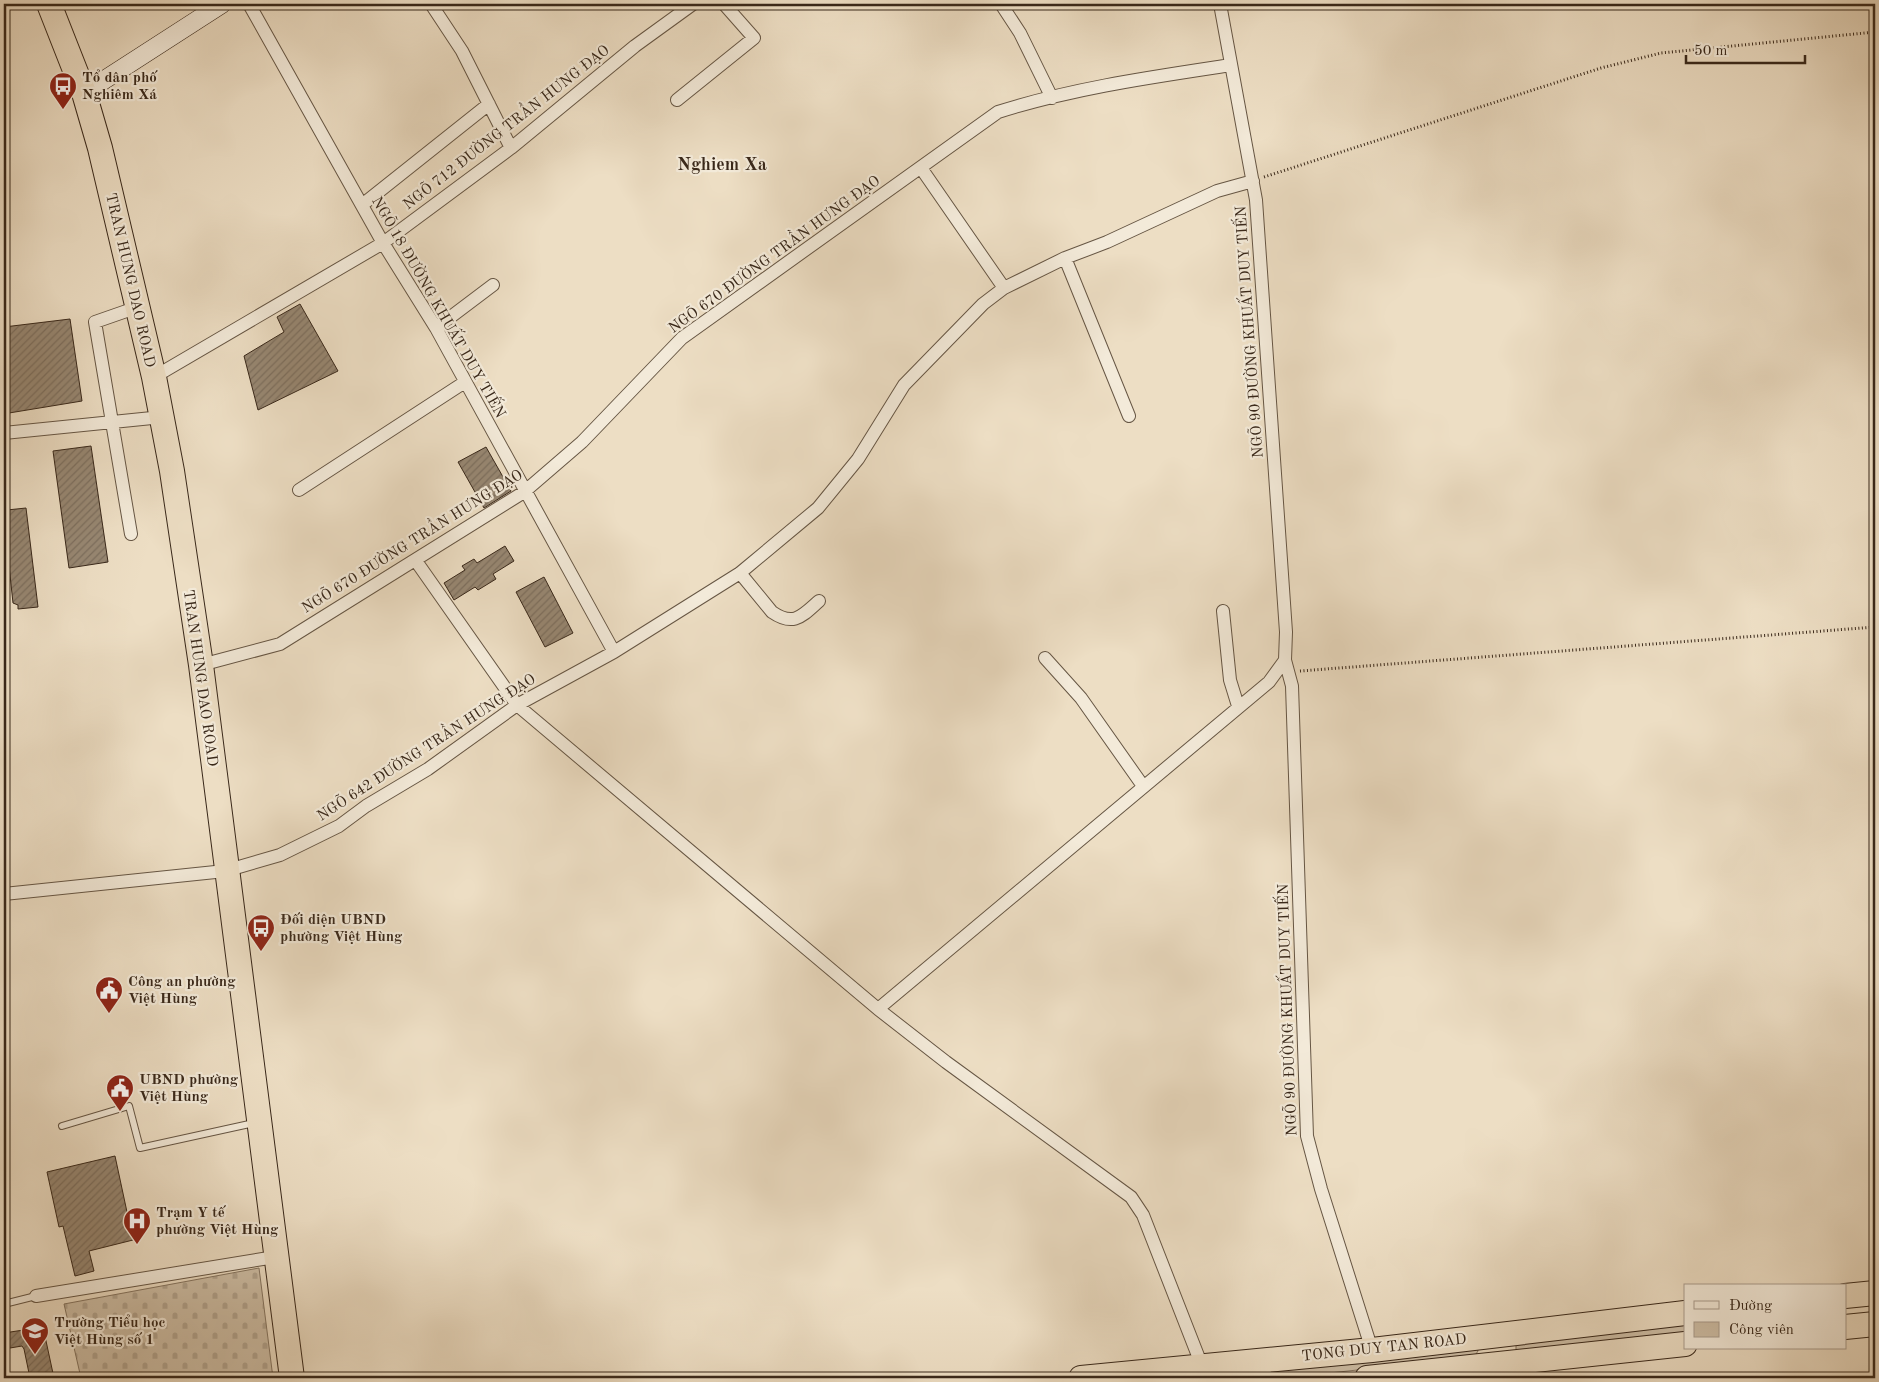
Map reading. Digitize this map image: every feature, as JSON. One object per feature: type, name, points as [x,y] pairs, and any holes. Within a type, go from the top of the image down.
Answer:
[{"type":"highway","name":"TRAN HUNG DAO ROAD","points":[[49,4],[84,93],[100,148],[162,416],[201,665],[258,1122],[293,1374]]},
{"type":"highway","points":[[1846,1296],[1875,1293]]},
{"type":"highway","name":"TONG DUY TAN ROAD","points":[[1081,1378],[1372,1350],[1684,1313]]},
{"type":"highway","points":[[1846,1327],[1875,1324]]},
{"type":"highway","points":[[1493,1335],[1498,1364]]},
{"type":"highway","name":"TONG DUY TAN ROAD","points":[[1376,1378],[1684,1344]]},
{"type":"main road","points":[[84,93],[222,4]]},
{"type":"street","name":"NGÕ 18 ĐƯỜNG KHUẤT DUY TIẾN","points":[[249,4],[383,243],[436,328],[524,492],[614,652]]},
{"type":"street","points":[[431,4],[462,51],[511,148]]},
{"type":"street","name":"NGÕ 712 ĐƯỜNG TRẦN HƯNG ĐẠO","points":[[154,377],[383,243],[511,148],[635,46],[693,4]]},
{"type":"street","points":[[676,100],[754,38],[724,4]]},
{"type":"street","points":[[1001,4],[1020,34],[1052,98]]},
{"type":"street","name":"NGÕ 90 ĐƯỜNG KHUẤT DUY TIẾN","points":[[1220,4],[1257,210],[1287,666],[1292,686],[1308,1136],[1321,1189],[1372,1350]]},
{"type":"street","name":"NGÕ 670 ĐƯỜNG TRẦN HƯNG ĐẠO","points":[[201,665],[280,644],[524,492],[582,442],[682,338],[998,112],[1119,82],[1231,65]]},
{"type":"street","points":[[362,205],[489,104]]},
{"type":"street","points":[[921,168],[1004,288]]},
{"type":"street","name":"NGÕ 642 ĐƯỜNG TRẦN HƯNG ĐẠO","points":[[4,894],[226,871],[280,855],[339,826],[366,806],[428,770],[518,705],[614,652],[740,573],[818,508],[858,459],[904,385],[983,304],[1004,288],[1065,258],[1107,242],[1217,191],[1253,181]]},
{"type":"street","points":[[1065,258],[1129,416]]},
{"type":"street","points":[[436,328],[493,285]]},
{"type":"street","points":[[131,534],[94,322],[138,307]]},
{"type":"street","points":[[299,490],[465,382]]},
{"type":"street","points":[[4,433],[162,416]]},
{"type":"street","points":[[416,561],[518,705],[878,1009],[946,1062],[1112,1181],[1136,1202],[1143,1215],[1202,1366]]},
{"type":"street","points":[[740,573],[772,612],[779,616],[793,620],[800,618],[819,601]]},
{"type":"street","points":[[1223,611],[1230,680],[1238,706]]},
{"type":"street","points":[[1045,658],[1086,704],[1143,786]]},
{"type":"street","points":[[878,1009],[1287,666]]},
{"type":"street","points":[[36,1296],[276,1257]]},
{"type":"lane","points":[[62,1126],[129,1106],[140,1148],[258,1122]]},
{"type":"lane","points":[[4,1304],[36,1296]]},
{"type":"path","points":[[1253,181],[1601,68],[1661,53],[1875,32]]},
{"type":"path","points":[[1287,666],[1875,627]]},
{"type":"green space","points":[[259,1268],[273,1378],[81,1378],[64,1304]]},
{"type":"green space","points":[[1684,1321],[1684,1336],[1516,1351],[1516,1341]]},
{"type":"green space","points":[[1477,1347],[1478,1351],[1474,1357],[1284,1378],[1155,1378]]},
{"type":"building","points":[[300,304],[338,371],[258,410],[244,356],[284,332],[277,317]]},
{"type":"building","points":[[70,319],[82,401],[9,413],[4,408],[4,327]]},
{"type":"building","points":[[91,446],[108,562],[69,568],[53,451]]},
{"type":"building","points":[[486,447],[511,491],[484,508],[458,462]]},
{"type":"building","points":[[26,508],[38,607],[18,609],[18,605],[13,603],[4,519],[8,518],[7,510]]},
{"type":"building","points":[[505,546],[514,561],[493,574],[496,579],[478,590],[475,587],[454,600],[444,583],[465,570],[462,566],[474,559],[477,563]]},
{"type":"building","points":[[544,577],[573,633],[545,647],[516,592]]},
{"type":"building","points":[[115,1156],[133,1240],[89,1251],[94,1271],[75,1276],[63,1226],[59,1227],[47,1172]]},
{"type":"building","points":[[43,1327],[54,1378],[30,1378],[24,1349],[22,1346],[4,1349],[4,1333]]},
{"type":"place","name":"Tổ dân phố Nghiêm Xá","points":[[63,110]]},
{"type":"place","name":"Đối diện UBND phường Việt Hùng","points":[[261,952]]},
{"type":"place","name":"Công an phường Việt Hùng","points":[[109,1014]]},
{"type":"place","name":"UBND phường Việt Hùng","points":[[120,1112]]},
{"type":"place","name":"Trạm Y tế phường Việt Hùng","points":[[137,1245]]},
{"type":"place","name":"Trường Tiểu học Việt Hùng số 1","points":[[35,1355]]},
{"type":"district","name":"Nghiem Xa","points":[[722,164]]}]
